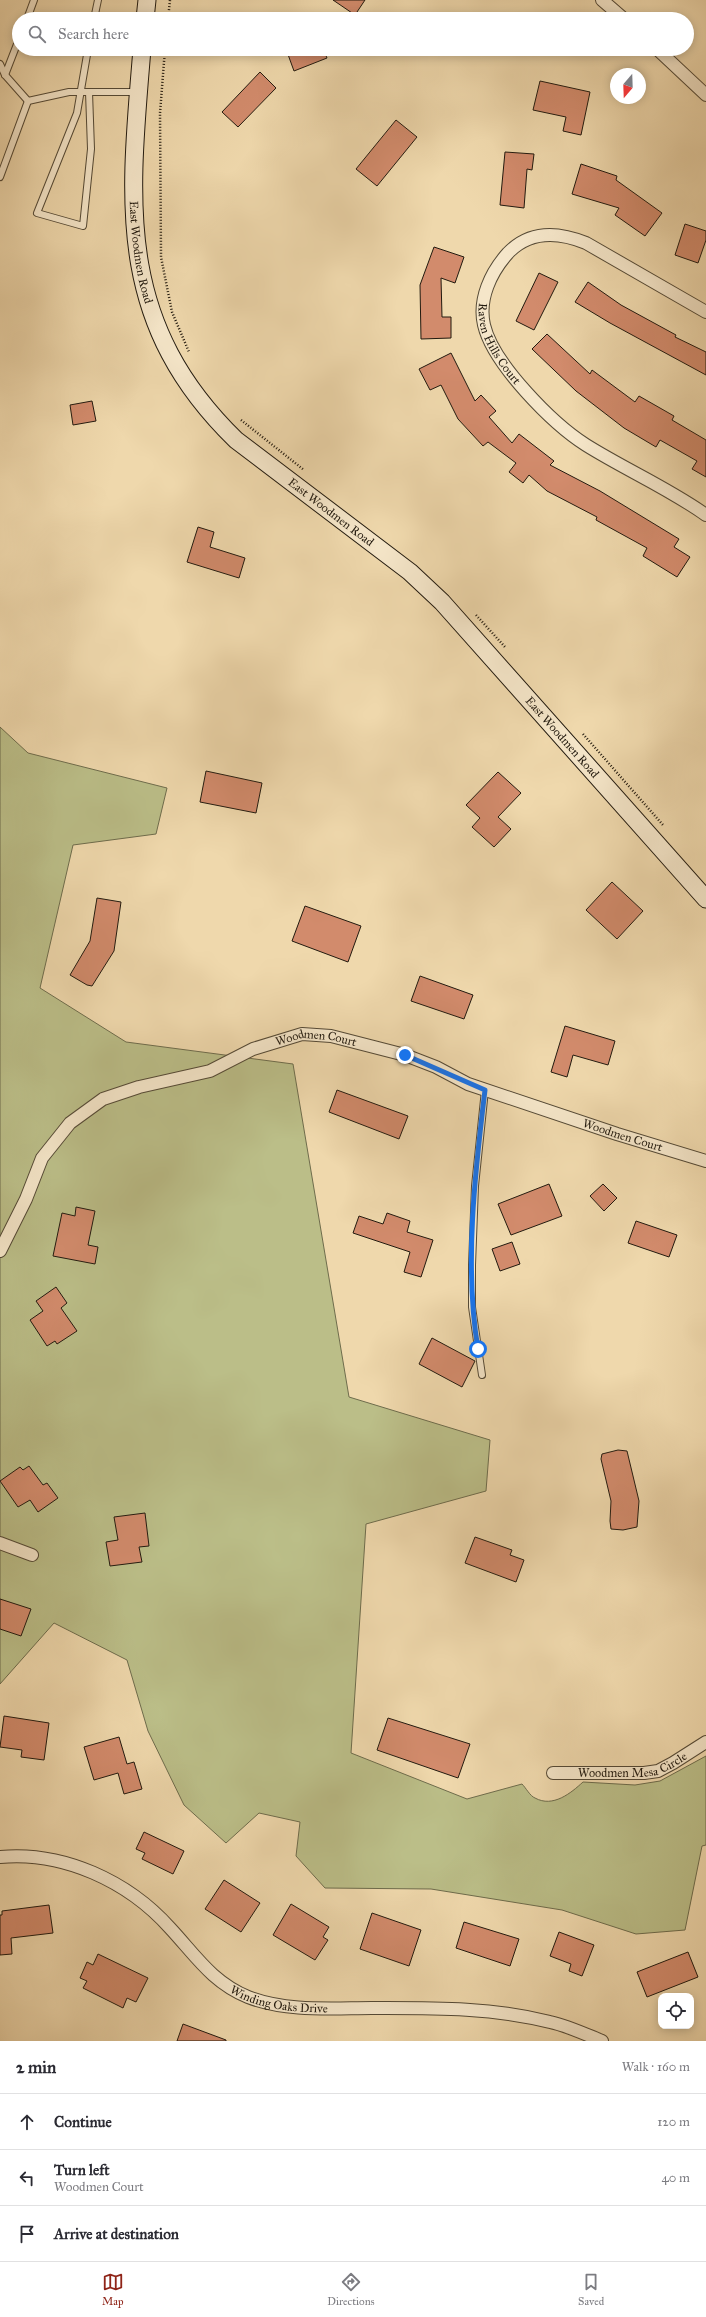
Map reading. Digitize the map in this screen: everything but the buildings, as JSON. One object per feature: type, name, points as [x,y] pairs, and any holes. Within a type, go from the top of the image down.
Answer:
[{"type":"main road","points":[[146,12],[147,0]]},
{"type":"main road","name":"East Woodmen Road","points":[[142,56],[132,194],[141,279],[150,309],[167,349],[188,385],[210,415],[236,440],[410,572],[442,602],[706,899]]},
{"type":"street","points":[[602,0],[616,12]]},
{"type":"street","points":[[664,56],[706,95]]},
{"type":"street","name":"Raven Hills Court","points":[[706,311],[586,243],[567,235],[546,234],[530,239],[512,249],[498,264],[487,287],[482,306],[484,325],[490,341],[501,360],[541,407],[564,429],[586,445],[662,486],[706,515]]},
{"type":"street","name":"Woodmen Court","points":[[0,1251],[26,1199],[42,1158],[70,1123],[103,1099],[139,1087],[210,1071],[253,1050],[292,1036],[308,1034],[331,1036],[405,1055],[485,1090],[616,1134],[706,1161]]},
{"type":"street","points":[[0,1543],[32,1555]]},
{"type":"street","name":"Woodmen Mesa Circle","points":[[553,1773],[644,1773],[658,1771],[706,1742]]},
{"type":"street","name":"Winding Oaks Drive","points":[[0,1857],[29,1856],[65,1862],[109,1880],[152,1908],[219,1982],[250,1998],[266,2002],[305,2007],[461,2009],[494,2011],[551,2022],[602,2041]]},
{"type":"lane","points":[[30,12],[34,0]]},
{"type":"lane","points":[[95,12],[98,0]]},
{"type":"lane","points":[[6,75],[13,56]]},
{"type":"lane","points":[[87,56],[79,92],[77,113],[37,213],[83,226],[91,148],[89,92]]},
{"type":"lane","points":[[0,64],[6,75],[28,102]]},
{"type":"lane","points":[[28,102],[69,92],[139,92]]},
{"type":"lane","points":[[0,177],[28,102]]},
{"type":"lane","points":[[482,1375],[472,1307],[472,1265],[475,1186],[485,1090]]},
{"type":"path","points":[[169,12],[170,0]]},
{"type":"path","points":[[164,56],[160,113],[161,257],[172,312],[191,355]]},
{"type":"path","points":[[235,416],[306,472]]},
{"type":"path","points":[[472,611],[509,651]]},
{"type":"path","points":[[579,730],[664,826]]},
{"type":"green space","points":[[0,727],[28,753],[167,788],[156,834],[73,845],[40,988],[126,1042],[293,1064],[349,1397],[490,1440],[486,1491],[366,1524],[351,1753],[467,1799],[522,1784],[533,1797],[542,1801],[561,1798],[573,1791],[583,1782],[635,1785],[660,1781],[706,1756],[706,1845],[702,1846],[685,1930],[636,1934],[562,1910],[431,1889],[325,1888],[296,1856],[300,1822],[259,1813],[226,1843],[184,1805],[148,1731],[127,1660],[54,1623],[0,1684]]},
{"type":"route","points":[[405,1055],[436,1067],[468,1084],[485,1090],[475,1186],[472,1265],[472,1307],[474,1330],[478,1349]]}]
